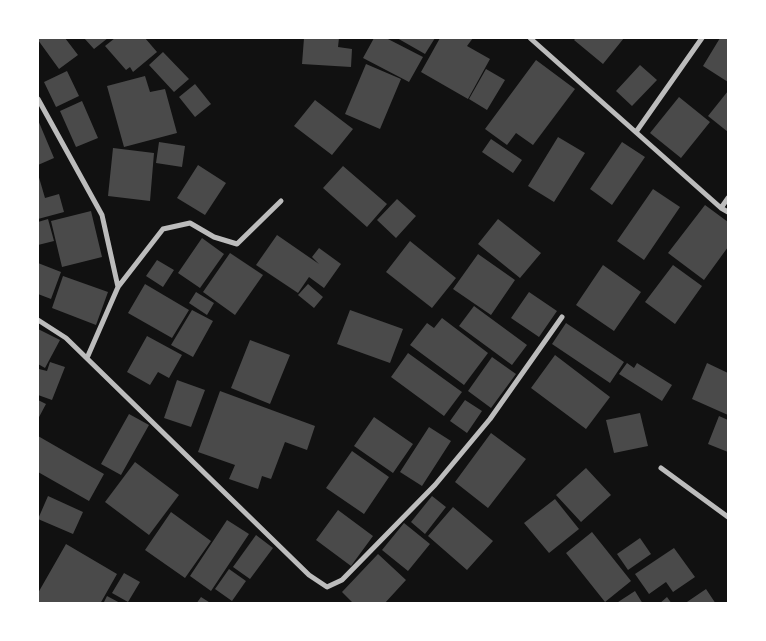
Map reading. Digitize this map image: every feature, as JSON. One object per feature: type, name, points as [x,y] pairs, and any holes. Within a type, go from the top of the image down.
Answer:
[{"type":"street","points":[[530,38],[721,208],[728,212]]},
{"type":"street","points":[[636,132],[702,38]]},
{"type":"street","points":[[38,99],[102,215],[118,287]]},
{"type":"street","points":[[721,208],[728,198]]},
{"type":"street","points":[[88,358],[118,287],[163,229],[190,223],[214,237],[237,244],[281,201]]},
{"type":"street","points":[[38,320],[66,338],[88,358],[309,575],[327,587],[342,580],[435,485],[490,419],[562,317]]},
{"type":"street","points":[[661,468],[728,517]]},
{"type":"building","points":[[38,38],[65,38],[78,55],[59,69]]},
{"type":"building","points":[[84,38],[108,38],[94,49]]},
{"type":"building","points":[[115,38],[145,38],[157,52],[133,72],[130,67],[126,70],[105,46]]},
{"type":"building","points":[[304,38],[339,38],[338,47],[352,49],[351,67],[302,64]]},
{"type":"building","points":[[374,38],[386,38],[423,57],[409,82],[363,58]]},
{"type":"building","points":[[397,38],[435,38],[425,54]]},
{"type":"building","points":[[440,38],[473,38],[467,46],[490,59],[468,99],[421,72]]},
{"type":"building","points":[[576,38],[624,38],[603,64],[574,40]]},
{"type":"building","points":[[720,38],[728,38],[728,82],[703,66]]},
{"type":"building","points":[[163,52],[189,79],[174,92],[149,65]]},
{"type":"building","points":[[536,60],[575,89],[533,145],[516,133],[507,145],[485,129]]},
{"type":"building","points":[[366,64],[401,79],[380,129],[345,114]]},
{"type":"building","points":[[640,65],[657,80],[632,106],[616,91]]},
{"type":"building","points":[[486,69],[505,80],[487,110],[469,99]]},
{"type":"building","points":[[67,71],[79,96],[56,107],[44,82]]},
{"type":"building","points":[[145,76],[150,92],[165,89],[177,133],[124,147],[107,86]]},
{"type":"building","points":[[195,84],[211,104],[195,117],[179,97]]},
{"type":"building","points":[[728,91],[728,132],[708,116]]},
{"type":"building","points":[[679,97],[710,122],[681,158],[650,133]]},
{"type":"building","points":[[315,100],[353,129],[332,155],[294,126]]},
{"type":"building","points":[[82,101],[98,138],[76,147],[60,111]]},
{"type":"building","points":[[38,120],[54,158],[38,165]]},
{"type":"building","points":[[558,137],[585,153],[554,202],[528,186]]},
{"type":"building","points":[[491,139],[522,160],[513,173],[482,152]]},
{"type":"building","points":[[159,142],[185,146],[182,167],[156,163]]},
{"type":"building","points":[[622,142],[645,157],[612,205],[590,189]]},
{"type":"building","points":[[113,148],[154,153],[150,201],[108,196]]},
{"type":"building","points":[[198,165],[226,183],[205,215],[177,198]]},
{"type":"building","points":[[343,166],[387,204],[367,227],[323,188]]},
{"type":"building","points":[[38,174],[45,198],[59,194],[64,212],[38,219]]},
{"type":"building","points":[[653,189],[680,207],[644,260],[617,241]]},
{"type":"building","points":[[397,199],[416,216],[396,238],[377,220]]},
{"type":"building","points":[[705,205],[728,222],[728,247],[704,280],[668,253]]},
{"type":"building","points":[[91,211],[102,257],[62,267],[51,221]]},
{"type":"building","points":[[48,219],[54,241],[38,245],[38,222]]},
{"type":"building","points":[[498,219],[541,253],[520,278],[478,244]]},
{"type":"building","points":[[277,235],[319,264],[312,257],[319,248],[341,264],[324,288],[309,277],[298,293],[256,265]]},
{"type":"building","points":[[202,238],[224,254],[200,288],[178,273]]},
{"type":"building","points":[[410,241],[456,278],[432,308],[386,272]]},
{"type":"building","points":[[230,253],[263,275],[235,315],[203,292]]},
{"type":"building","points":[[478,254],[515,280],[491,315],[453,289]]},
{"type":"building","points":[[157,260],[174,270],[163,287],[146,276]]},
{"type":"building","points":[[38,263],[61,272],[51,299],[38,294]]},
{"type":"building","points":[[603,265],[641,292],[614,331],[576,305]]},
{"type":"building","points":[[673,265],[702,286],[675,324],[645,302]]},
{"type":"building","points":[[63,276],[108,292],[96,325],[52,308]]},
{"type":"building","points":[[145,284],[189,310],[172,338],[128,313]]},
{"type":"building","points":[[308,284],[323,297],[314,308],[298,295]]},
{"type":"building","points":[[196,292],[214,303],[207,315],[189,303]]},
{"type":"building","points":[[529,292],[557,311],[539,337],[511,318]]},
{"type":"building","points":[[474,306],[527,345],[512,365],[459,326]]},
{"type":"building","points":[[192,310],[213,321],[193,357],[171,345]]},
{"type":"building","points":[[350,310],[403,329],[390,363],[337,344]]},
{"type":"building","points":[[442,318],[488,353],[464,385],[410,345],[427,323],[434,328]]},
{"type":"building","points":[[566,323],[624,362],[610,383],[552,344]]},
{"type":"building","points":[[38,329],[60,340],[45,368],[38,364]]},
{"type":"building","points":[[147,336],[182,355],[169,378],[158,372],[150,385],[127,372]]},
{"type":"building","points":[[250,340],[290,355],[270,404],[231,388]]},
{"type":"building","points":[[408,353],[462,392],[444,416],[391,377]]},
{"type":"building","points":[[555,355],[610,397],[586,429],[531,388]]},
{"type":"building","points":[[492,357],[516,374],[491,408],[468,391]]},
{"type":"building","points":[[50,362],[65,367],[52,400],[38,395],[39,369],[47,371]]},
{"type":"building","points":[[627,363],[634,368],[637,363],[672,385],[662,401],[619,374]]},
{"type":"building","points":[[707,363],[728,373],[728,415],[692,399]]},
{"type":"building","points":[[177,380],[205,390],[191,427],[164,418]]},
{"type":"building","points":[[220,391],[315,426],[307,450],[285,442],[271,479],[262,476],[258,489],[229,479],[235,465],[198,452]]},
{"type":"building","points":[[38,400],[46,404],[38,419]]},
{"type":"building","points":[[465,400],[482,411],[467,433],[450,421]]},
{"type":"building","points":[[640,413],[648,446],[614,453],[606,420]]},
{"type":"building","points":[[129,414],[149,425],[121,475],[101,464]]},
{"type":"building","points":[[719,416],[728,420],[728,452],[708,444]]},
{"type":"building","points":[[374,417],[413,444],[393,473],[354,446]]},
{"type":"building","points":[[429,427],[451,441],[422,486],[400,472]]},
{"type":"building","points":[[491,433],[526,459],[488,508],[455,482]]},
{"type":"building","points":[[38,436],[104,474],[89,501],[38,472]]},
{"type":"building","points":[[352,451],[389,477],[364,514],[326,488]]},
{"type":"building","points":[[135,462],[179,495],[149,535],[105,502]]},
{"type":"building","points":[[586,468],[611,495],[581,522],[556,495]]},
{"type":"building","points":[[48,496],[83,512],[73,534],[38,519]]},
{"type":"building","points":[[432,496],[446,507],[425,534],[411,522]]},
{"type":"building","points":[[555,499],[579,529],[549,553],[524,523]]},
{"type":"building","points":[[453,507],[493,541],[467,570],[428,536]]},
{"type":"building","points":[[338,510],[373,536],[351,566],[316,540]]},
{"type":"building","points":[[171,512],[211,541],[185,578],[145,550]]},
{"type":"building","points":[[227,520],[249,534],[211,591],[190,576]]},
{"type":"building","points":[[404,523],[430,544],[408,571],[382,550]]},
{"type":"building","points":[[592,532],[631,581],[605,602],[566,553]]},
{"type":"building","points":[[256,535],[273,548],[250,579],[233,567]]},
{"type":"building","points":[[640,538],[651,554],[628,570],[617,554]]},
{"type":"building","points":[[66,544],[117,574],[100,604],[38,604],[38,593]]},
{"type":"building","points":[[674,548],[695,577],[673,592],[666,582],[649,594],[635,574]]},
{"type":"building","points":[[378,554],[406,580],[384,604],[354,604],[342,592]]},
{"type":"building","points":[[229,569],[246,581],[232,601],[215,589]]},
{"type":"building","points":[[124,573],[140,582],[128,602],[112,593]]},
{"type":"building","points":[[706,589],[716,604],[684,604]]},
{"type":"building","points":[[635,591],[643,604],[615,604]]},
{"type":"building","points":[[107,596],[122,604],[103,604]]},
{"type":"building","points":[[201,597],[212,604],[196,604]]},
{"type":"building","points":[[667,597],[672,604],[659,604]]}]
